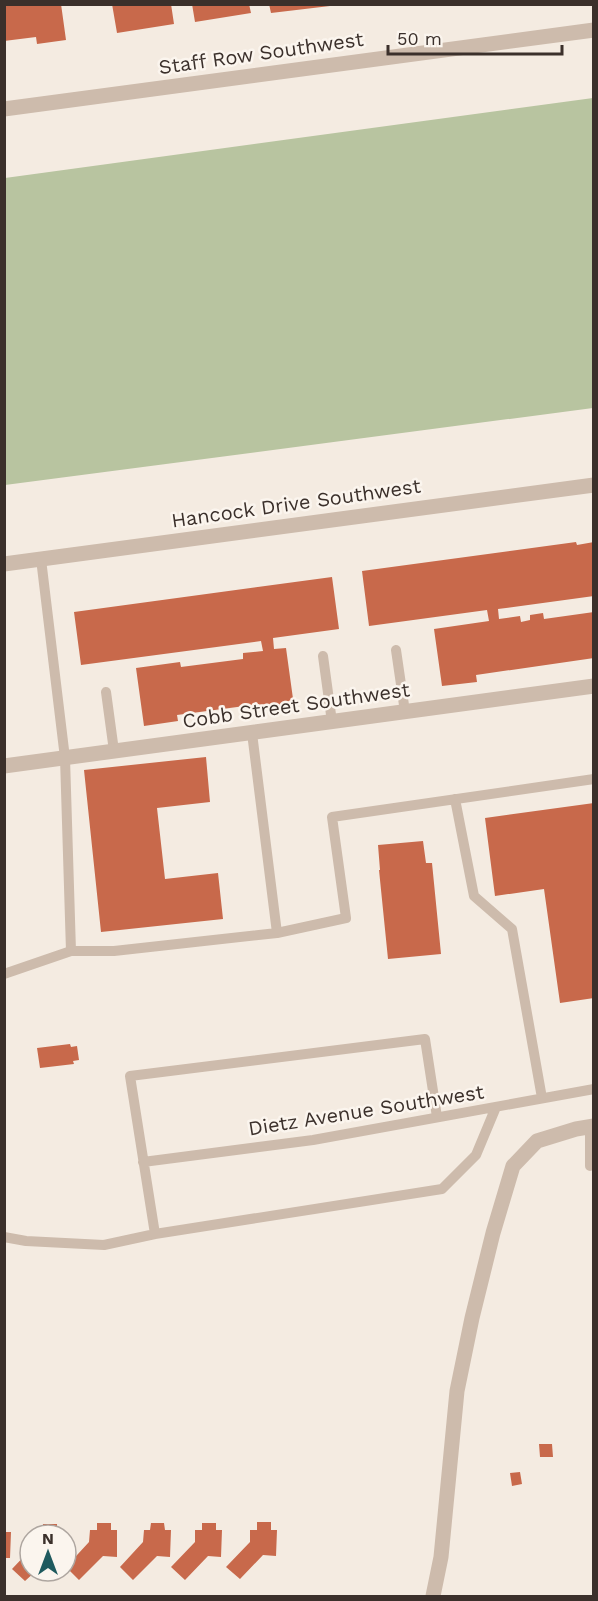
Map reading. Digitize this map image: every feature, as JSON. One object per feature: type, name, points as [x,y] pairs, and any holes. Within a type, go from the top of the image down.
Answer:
[{"type":"street","name":"Staff Row Southwest","points":[[4,109],[594,30]]},
{"type":"street","name":"Hancock Drive Southwest","points":[[4,564],[594,485]]},
{"type":"street","name":"Cobb Street Southwest","points":[[5,762],[65,758],[594,686]]},
{"type":"street","points":[[433,1596],[441,1557],[457,1392],[493,1233],[513,1166],[537,1141],[592,1126]]},
{"type":"lane","points":[[41,559],[65,758],[71,951]]},
{"type":"lane","points":[[396,650],[405,712]]},
{"type":"lane","points":[[323,656],[332,722]]},
{"type":"lane","points":[[106,692],[114,751]]},
{"type":"lane","points":[[252,733],[277,933]]},
{"type":"lane","points":[[4,974],[71,951],[114,951],[277,933],[346,918],[332,817],[594,779]]},
{"type":"lane","points":[[456,799],[474,896],[512,929],[542,1098]]},
{"type":"lane","points":[[155,1234],[130,1076],[425,1039],[437,1117]]},
{"type":"lane","name":"Dietz Avenue Southwest","points":[[143,1162],[313,1140],[594,1089]]},
{"type":"lane","points":[[4,1237],[26,1241],[104,1245],[155,1234],[442,1189],[476,1155],[496,1107]]},
{"type":"lane","points":[[590,1166],[592,1126]]},
{"type":"green space","points":[[593,98],[593,408],[5,485],[5,178]]},
{"type":"building","points":[[4,4],[61,4],[66,40],[37,44],[36,37],[4,41]]},
{"type":"building","points":[[112,4],[171,4],[174,24],[117,33]]},
{"type":"building","points":[[192,4],[249,4],[251,13],[195,22]]},
{"type":"building","points":[[269,4],[330,4],[330,6],[271,13]]},
{"type":"building","points":[[576,542],[577,545],[594,542],[594,596],[498,609],[499,619],[520,616],[521,622],[530,620],[530,615],[543,613],[544,619],[594,612],[594,658],[476,675],[477,682],[442,686],[434,629],[489,621],[487,610],[369,626],[362,571]]},
{"type":"building","points":[[332,577],[339,629],[273,638],[274,649],[286,648],[294,706],[260,711],[259,704],[177,715],[178,721],[144,726],[136,668],[180,662],[181,667],[243,659],[243,653],[263,651],[261,641],[81,665],[74,612]]},
{"type":"building","points":[[206,757],[210,802],[157,808],[165,879],[218,873],[223,919],[101,932],[84,770]]},
{"type":"building","points":[[594,803],[594,998],[560,1003],[544,889],[495,896],[485,818]]},
{"type":"building","points":[[423,841],[426,863],[432,863],[441,954],[388,959],[378,845]]},
{"type":"building","points":[[70,1044],[71,1047],[77,1046],[79,1060],[73,1061],[74,1064],[40,1068],[37,1048]]},
{"type":"building","points":[[539,1444],[552,1444],[553,1457],[540,1457]]},
{"type":"building","points":[[520,1472],[522,1484],[512,1486],[510,1473]]},
{"type":"building","points":[[257,1522],[271,1522],[271,1530],[277,1530],[276,1556],[263,1555],[240,1579],[226,1567],[250,1542],[250,1530],[257,1530]]},
{"type":"building","points":[[97,1523],[111,1523],[111,1530],[117,1530],[117,1557],[103,1556],[79,1580],[78,1554],[89,1542],[90,1530],[97,1530]]},
{"type":"building","points":[[151,1523],[164,1523],[165,1530],[171,1530],[170,1557],[157,1556],[133,1580],[120,1567],[143,1542],[144,1530],[150,1530]]},
{"type":"building","points":[[202,1523],[216,1523],[216,1530],[222,1530],[221,1557],[208,1556],[185,1580],[171,1567],[195,1542],[195,1530],[202,1530]]},
{"type":"building","points":[[4,1532],[11,1532],[10,1558],[4,1558]]},
{"type":"building","points":[[18,1563],[18,1575],[12,1569]]}]
